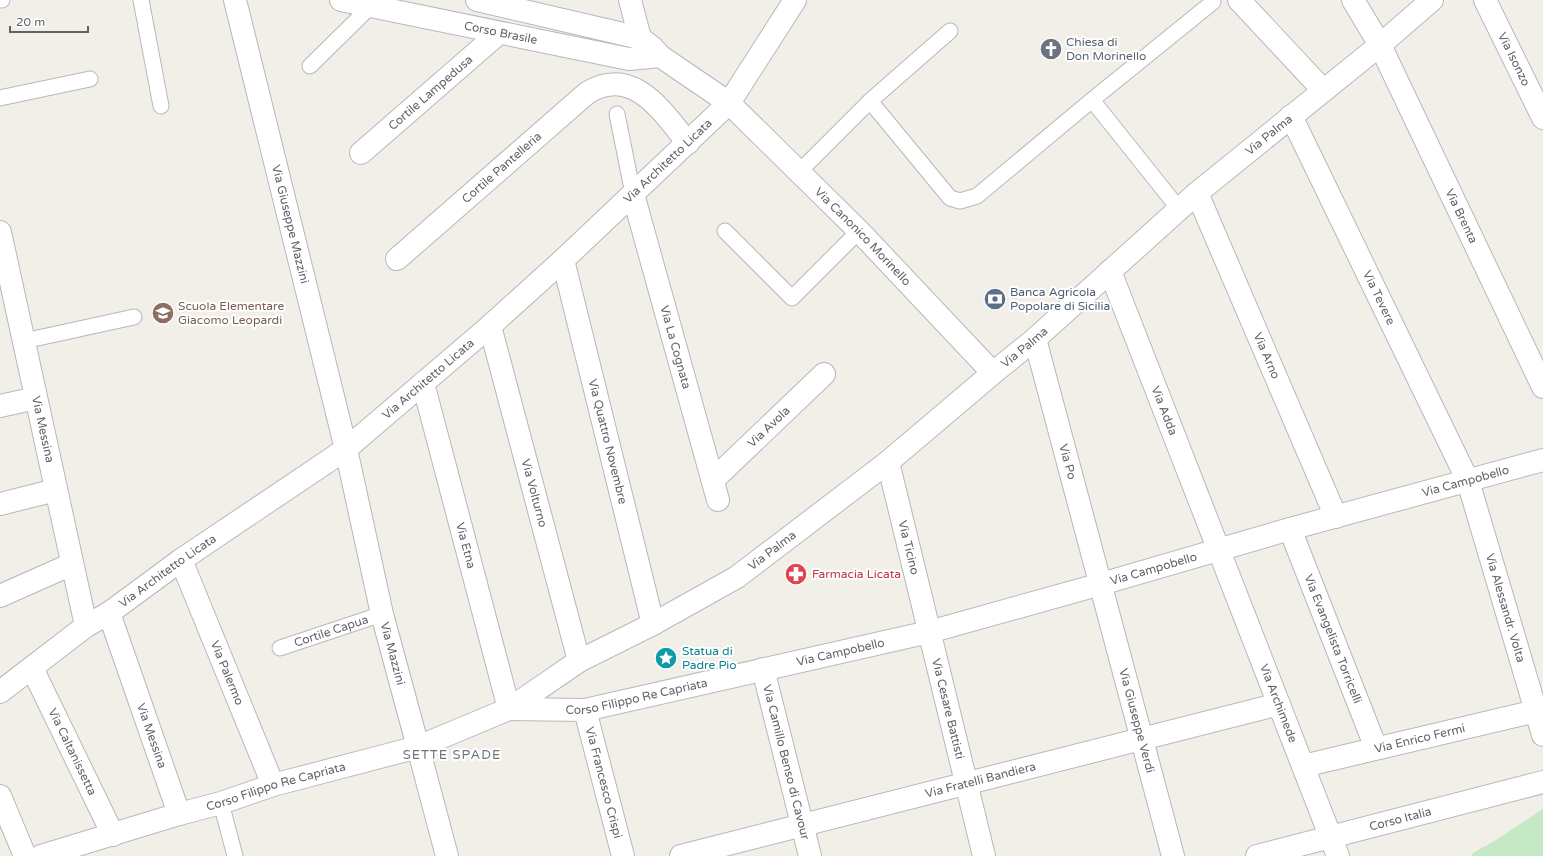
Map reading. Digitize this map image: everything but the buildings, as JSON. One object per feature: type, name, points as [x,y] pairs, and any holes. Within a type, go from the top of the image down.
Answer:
[{"type":"street","name":"Via Giuseppe Mazzini","points":[[235,0],[346,449]]},
{"type":"street","name":"Corso Brasile","points":[[341,0],[629,59],[660,56]]},
{"type":"street","points":[[477,0],[640,38],[652,47],[660,56],[729,103]]},
{"type":"street","points":[[630,0],[640,38]]},
{"type":"street","name":"Via Architetto Licata","points":[[0,692],[86,626],[109,613],[181,560],[346,449],[490,326],[563,260],[729,103],[795,0]]},
{"type":"street","points":[[1239,0],[1323,90]]},
{"type":"street","name":"Via Brenta","points":[[1353,0],[1380,45],[1543,387]]},
{"type":"street","name":"Via Palma","points":[[652,624],[737,576],[888,462],[1035,338],[1197,193],[1380,45],[1432,0]]},
{"type":"street","name":"Via Isonzo","points":[[1486,0],[1543,118]]},
{"type":"street","name":"Cortile Lampedusa","points":[[361,153],[499,33]]},
{"type":"street","name":"Cortile Pantelleria","points":[[397,259],[598,86],[610,84],[628,87],[642,93],[656,104],[688,143]]},
{"type":"street","name":"Via Canonico Morinello","points":[[729,103],[859,231],[993,373]]},
{"type":"street","name":"Via Tevere","points":[[1291,116],[1468,481]]},
{"type":"street","name":"Via Arno","points":[[1197,193],[1336,517]]},
{"type":"street","name":"Via La Cognata","points":[[633,194],[716,490]]},
{"type":"street","name":"Via Messina","points":[[0,232],[7,293],[24,341],[86,626]]},
{"type":"street","name":"Via Quattro Novembre","points":[[563,260],[652,624]]},
{"type":"street","name":"Via Adda","points":[[1110,271],[1219,550]]},
{"type":"street","name":"Via Volturno","points":[[490,326],[579,662]]},
{"type":"street","name":"Via Po","points":[[1035,338],[1101,584]]},
{"type":"street","name":"Via Avola","points":[[716,490],[824,374]]},
{"type":"street","name":"Via Etna","points":[[423,383],[509,709]]},
{"type":"street","points":[[0,406],[36,398]]},
{"type":"street","name":"Via Mazzini","points":[[346,449],[382,614],[447,856]]},
{"type":"street","name":"Via Campobello","points":[[763,669],[929,632],[1290,529],[1543,460]]},
{"type":"street","name":"Via Ticino","points":[[888,462],[929,632]]},
{"type":"street","name":"Via Alessandr. Volta","points":[[1468,481],[1543,735]]},
{"type":"street","points":[[0,504],[56,490]]},
{"type":"street","name":"Via Evangelista Torricelli","points":[[1290,529],[1376,748]]},
{"type":"street","name":"Via Archimede","points":[[1219,550],[1334,847]]},
{"type":"street","name":"Via Palermo","points":[[181,560],[273,785]]},
{"type":"street","points":[[0,596],[72,564]]},
{"type":"street","name":"Via Giuseppe Verdi","points":[[1101,584],[1173,856]]},
{"type":"street","name":"Via Messina","points":[[109,613],[179,814]]},
{"type":"street","name":"Corso Filippo Re Capriata","points":[[41,856],[78,851],[113,835],[179,814],[221,803],[273,785],[418,747],[509,709],[579,662],[652,624]]},
{"type":"street","name":"Via Cesare Battisti","points":[[929,632],[984,856]]},
{"type":"street","name":"Via Caltanissetta","points":[[32,668],[113,835]]},
{"type":"street","name":"Corso Filippo Re Capriata","points":[[509,709],[585,710],[763,669]]},
{"type":"street","name":"Via Camillo Benso di Cavour","points":[[763,669],[810,856]]},
{"type":"street","name":"Via Fratelli Bandiera","points":[[681,856],[1279,704]]},
{"type":"street","name":"Via Francesco Crispi","points":[[585,710],[623,856]]},
{"type":"street","name":"Via Enrico Fermi","points":[[1303,766],[1536,711]]},
{"type":"street","name":"Corso Italia","points":[[1257,856],[1334,847],[1543,782]]},
{"type":"street","points":[[0,796],[26,856]]},
{"type":"lane","points":[[141,0],[161,106]]},
{"type":"lane","points":[[870,101],[950,198],[960,201],[977,196],[1213,2]]},
{"type":"lane","points":[[310,66],[371,6]]},
{"type":"lane","points":[[799,172],[870,101],[950,31]]},
{"type":"lane","points":[[0,98],[90,79]]},
{"type":"lane","points":[[1092,100],[1179,209]]},
{"type":"lane","points":[[617,114],[633,194]]},
{"type":"lane","points":[[725,231],[792,298],[859,231]]},
{"type":"lane","points":[[24,341],[134,317]]},
{"type":"lane","name":"Cortile Capua","points":[[280,648],[382,614]]},
{"type":"lane","points":[[221,803],[235,856]]},
{"type":"green space","points":[[1543,809],[1543,856],[1471,856],[1473,853],[1496,840]]},
{"type":"place","name":"Chiesa di Don Morinello","points":[[1051,49]]},
{"type":"place","name":"Banca Agricola Popolare di Sicilia","points":[[995,299]]},
{"type":"place","name":"Scuola Elementare Giacomo Leopardi","points":[[163,313]]},
{"type":"place","name":"Farmacia Licata","points":[[796,574]]},
{"type":"place","name":"Statua di Padre Pio","points":[[666,658]]},
{"type":"district","name":"SETTE SPADE","points":[[452,754]]}]
